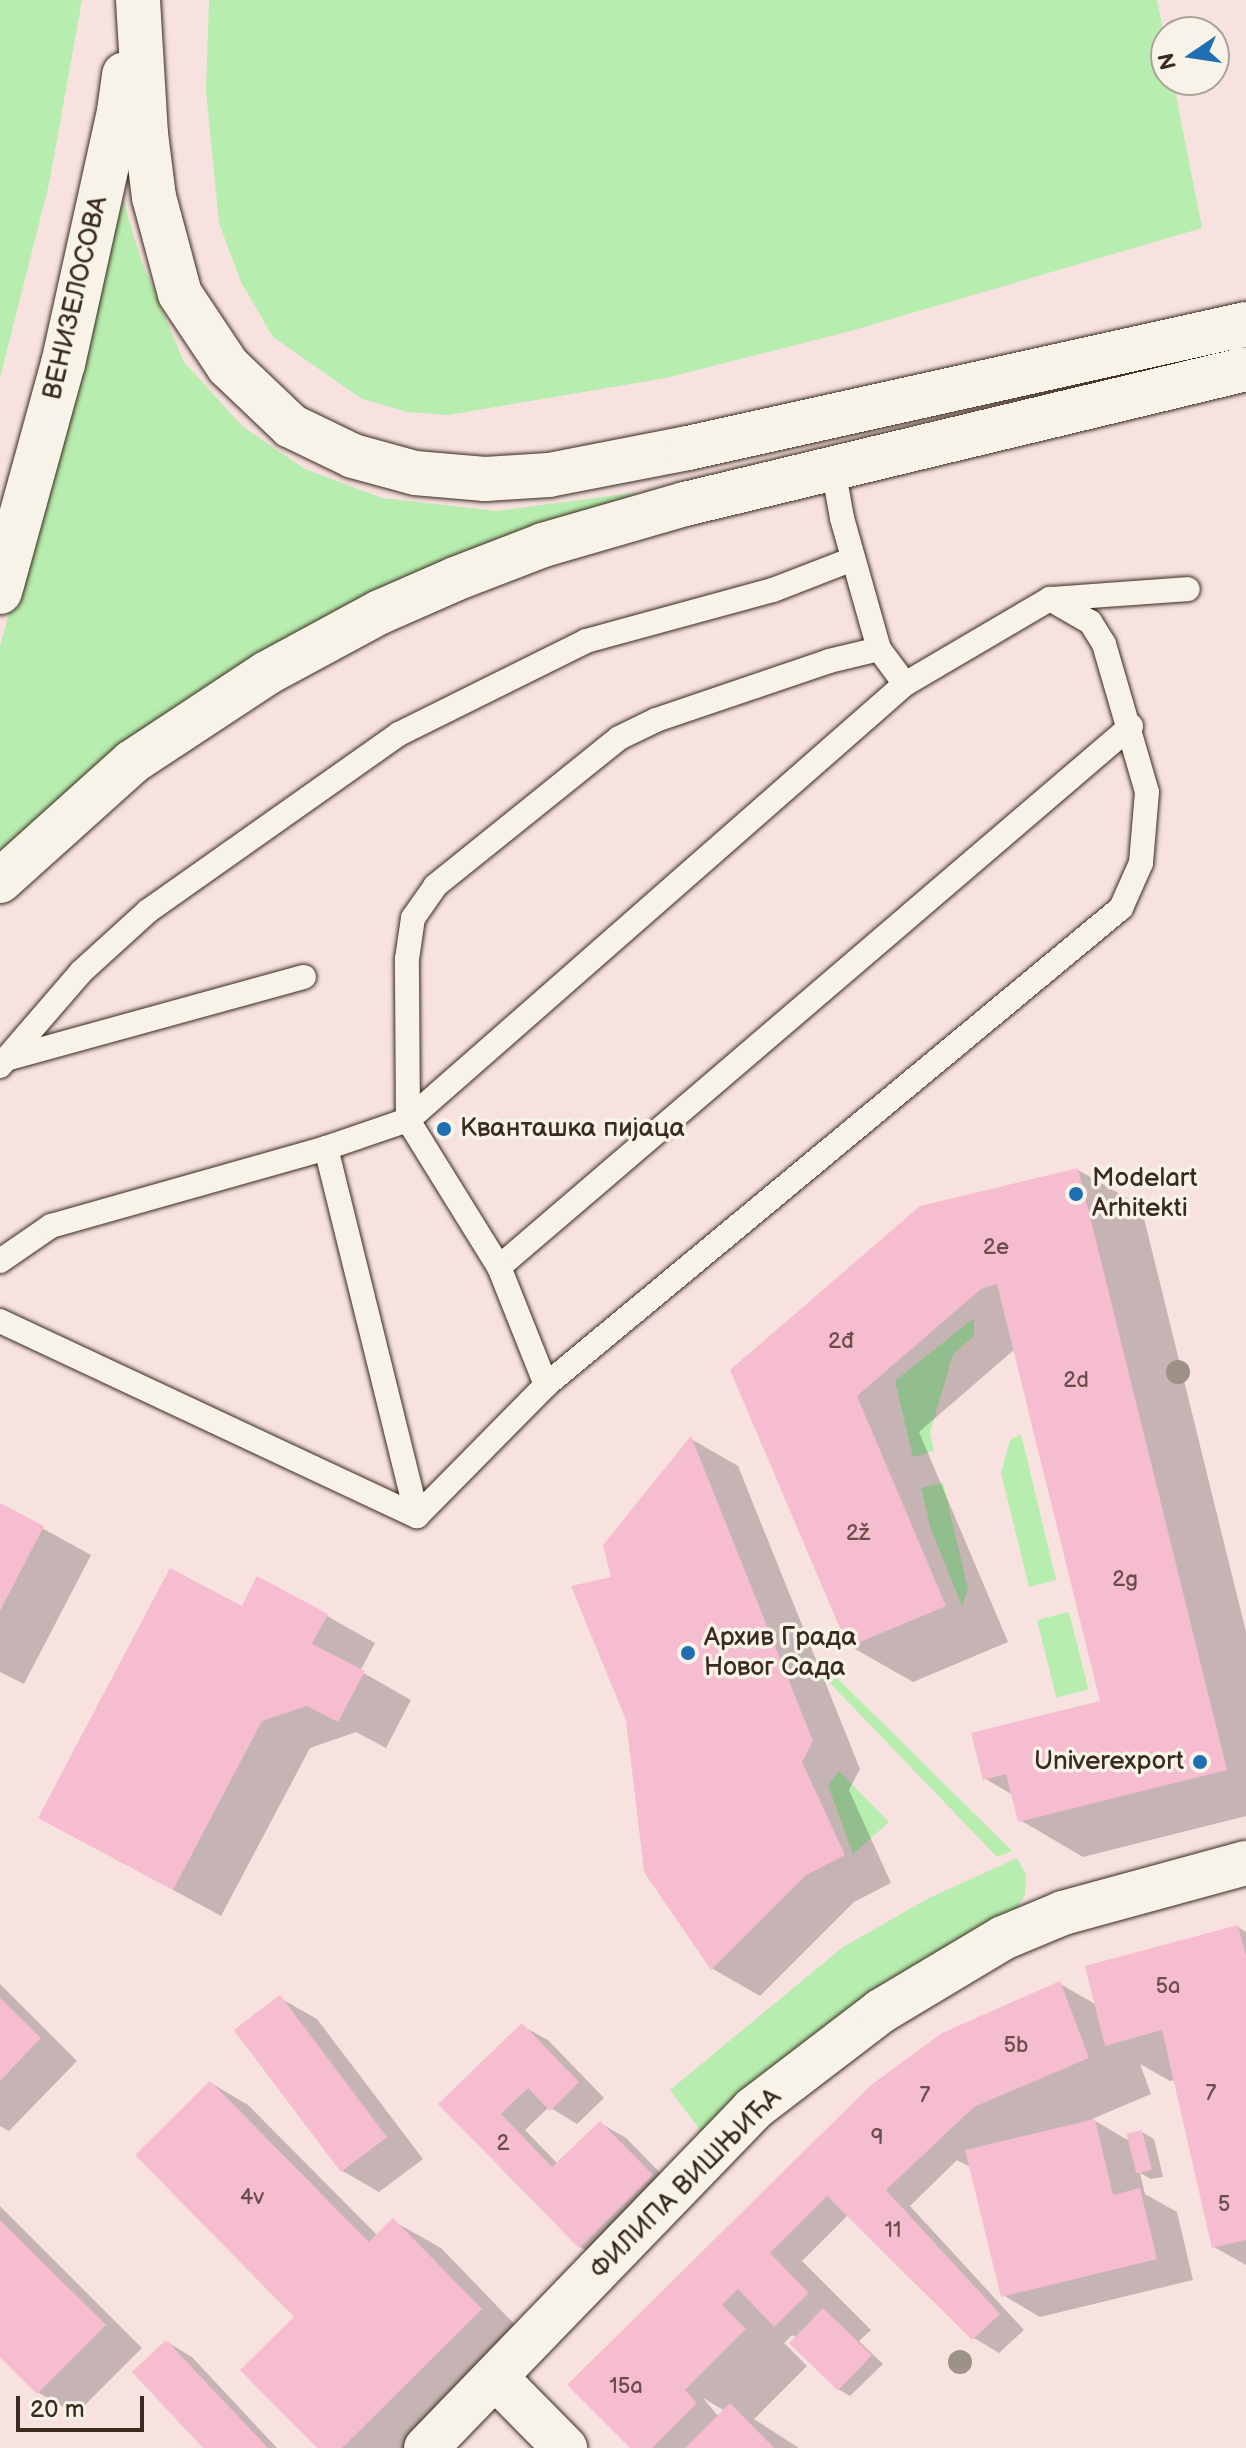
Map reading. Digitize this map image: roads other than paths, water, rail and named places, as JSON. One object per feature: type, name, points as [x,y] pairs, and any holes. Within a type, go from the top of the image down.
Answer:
[{"type":"main road","points":[[136,0],[154,197],[180,294],[228,366],[291,426],[353,456],[415,473],[485,479],[549,475],[676,451],[1246,324]]},
{"type":"main road","name":"ВЕНИЗЕЛОСОВА","points":[[0,592],[63,364],[119,111],[136,0]]},
{"type":"main road","points":[[0,881],[132,762],[267,673],[380,612],[543,545],[685,504],[1246,369]]},
{"type":"main road","points":[[0,513],[38,457]]},
{"type":"main road","name":"ФИЛИПА ВИШЊИЋА","points":[[426,2448],[753,2109],[881,2011],[1003,1938],[1063,1913],[1244,1872]]},
{"type":"main road","points":[[495,2377],[559,2446]]},
{"type":"lane","points":[[833,468],[853,559],[879,649],[905,684]]},
{"type":"lane","points":[[3,1062],[82,971],[148,911],[399,734],[586,641],[773,590],[853,559]]},
{"type":"lane","points":[[0,1261],[51,1226],[326,1148],[408,1120],[905,684],[1050,599],[1188,589]]},
{"type":"lane","points":[[417,1516],[546,1385],[1121,908],[1141,863],[1147,792],[1131,726],[1104,644],[1090,622],[1050,599]]},
{"type":"lane","points":[[546,1385],[499,1267],[408,1120],[407,959],[413,918],[435,886],[619,738],[670,715],[829,661],[879,649]]},
{"type":"lane","points":[[499,1267],[1131,726]]},
{"type":"lane","points":[[3,1062],[304,977]]},
{"type":"lane","points":[[326,1148],[417,1516]]},
{"type":"lane","points":[[0,1321],[417,1516]]},
{"type":"place","name":"Кванташка пијаца","points":[[444,1129]]},
{"type":"place","name":"Modelart Arhitekti","points":[[1076,1194]]},
{"type":"place","name":"Архив Града Новог Сада","points":[[688,1653]]},
{"type":"place","name":"Univerexport","points":[[1200,1762]]}]
